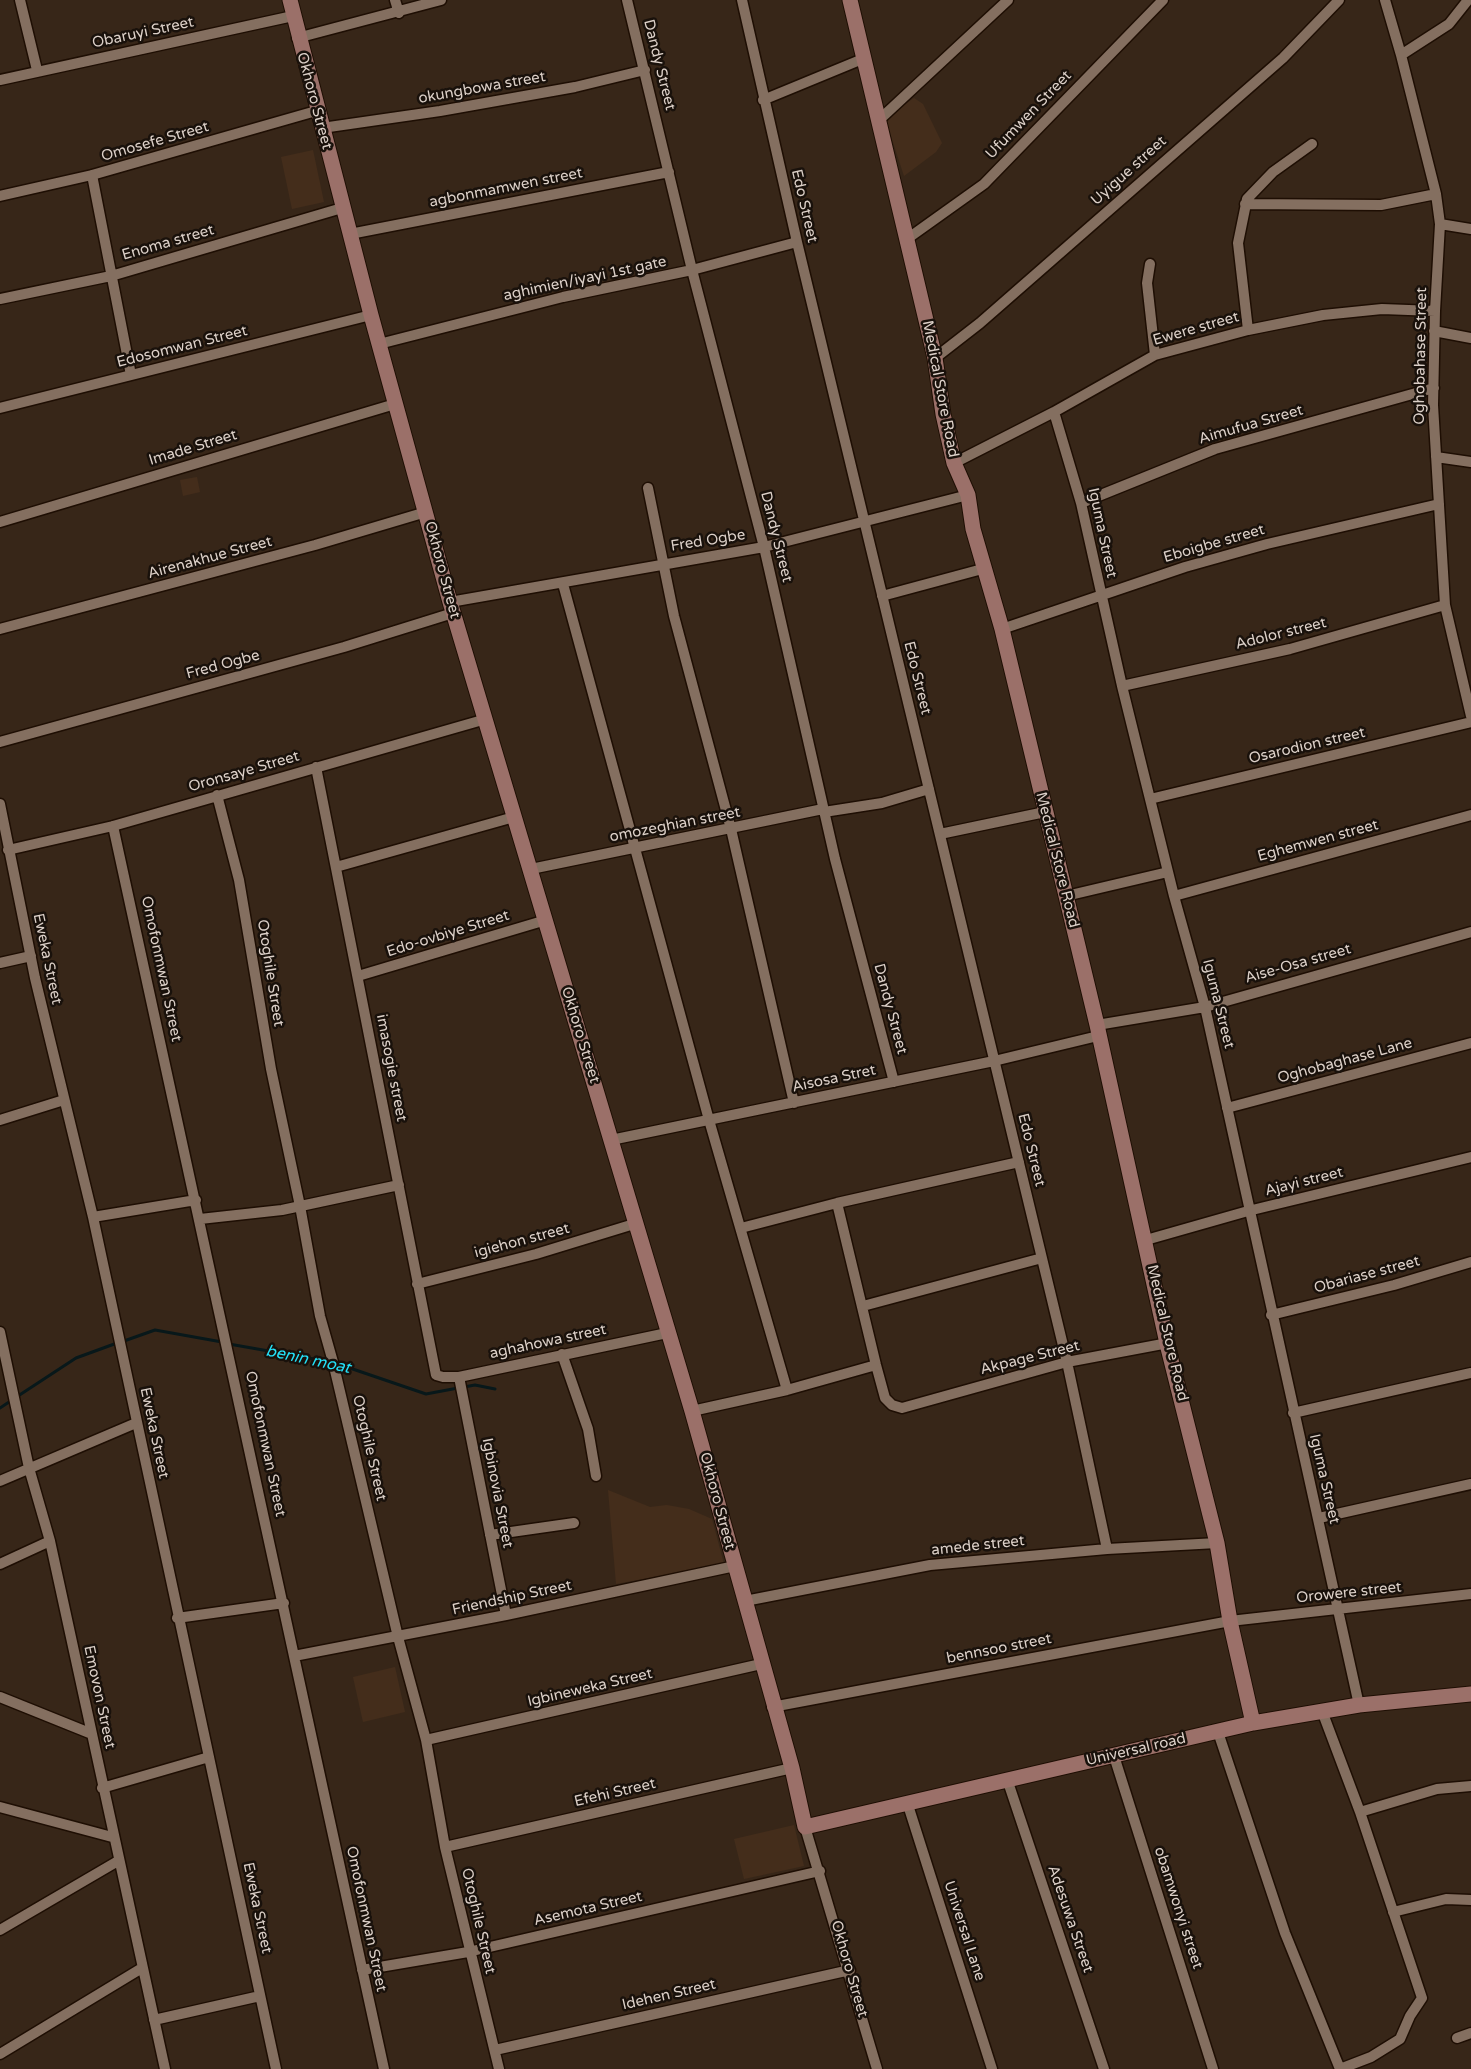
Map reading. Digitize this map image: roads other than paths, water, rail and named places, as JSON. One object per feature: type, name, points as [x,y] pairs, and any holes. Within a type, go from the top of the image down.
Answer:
[{"type":"street","points":[[20,0],[37,70]]},
{"type":"street","name":"Okhoro Street","points":[[290,0],[297,38],[316,111],[451,608],[486,718],[546,920],[568,1005],[692,1412],[772,1707],[792,1768],[806,1827],[850,1970],[877,2069]]},
{"type":"street","points":[[395,0],[399,13]]},
{"type":"street","points":[[297,38],[399,13],[441,0]]},
{"type":"street","name":"Dandy Street","points":[[627,0],[692,270],[764,547],[824,811],[894,1082]]},
{"type":"street","name":"Edo Street","points":[[742,0],[763,100],[1067,1362],[1107,1549]]},
{"type":"street","name":"Medical Store Road","points":[[850,0],[935,358],[943,414],[954,463],[968,495],[973,529],[1002,629],[1066,896],[1168,1343],[1217,1543],[1230,1621],[1253,1723]]},
{"type":"street","points":[[879,121],[1008,0]]},
{"type":"street","name":"Ufumwen Street","points":[[908,239],[984,184],[1163,0]]},
{"type":"street","name":"Uyigue street","points":[[935,358],[980,323],[1283,58],[1339,0]]},
{"type":"street","name":"Oghobahase Street","points":[[1385,0],[1436,194],[1440,224],[1434,331],[1434,388],[1445,604],[1471,716]]},
{"type":"street","points":[[1401,55],[1449,24],[1468,0]]},
{"type":"street","name":"Obaruyi Street","points":[[0,80],[37,70],[293,16]]},
{"type":"street","points":[[763,100],[865,58]]},
{"type":"street","name":"okungbowa street","points":[[322,128],[463,107],[575,87],[645,70]]},
{"type":"street","name":"Omosefe Street","points":[[0,196],[92,175],[316,111]]},
{"type":"street","points":[[1248,330],[1238,243],[1245,204],[1273,172],[1312,144]]},
{"type":"street","name":"agbonmamwen street","points":[[350,234],[669,172]]},
{"type":"street","points":[[92,175],[131,375]]},
{"type":"street","points":[[1245,204],[1381,205],[1436,194]]},
{"type":"street","name":"Enoma street","points":[[0,299],[111,276],[342,208]]},
{"type":"street","points":[[1440,224],[1471,229]]},
{"type":"street","name":"aghimien/iyayi 1st gate","points":[[379,344],[563,297],[692,270],[797,242]]},
{"type":"street","points":[[1150,264],[1147,283],[1155,355]]},
{"type":"street","name":"Ewere street","points":[[954,463],[1155,355],[1248,330],[1323,315],[1382,309],[1435,311]]},
{"type":"street","name":"Edosomwan Street","points":[[0,408],[371,315]]},
{"type":"street","points":[[1434,331],[1471,338]]},
{"type":"street","name":"Aimufua Street","points":[[1081,503],[1215,449],[1434,388]]},
{"type":"street","name":"Imade Street","points":[[0,522],[395,404]]},
{"type":"street","name":"Iguma Street","points":[[1054,411],[1081,503],[1122,686],[1174,896],[1205,1006],[1248,1211],[1319,1518],[1336,1609],[1359,1705]]},
{"type":"street","points":[[1436,457],[1471,462]]},
{"type":"street","points":[[648,488],[674,616],[731,830],[794,1102]]},
{"type":"street","name":"Fred Ogbe","points":[[0,742],[344,647],[451,608],[665,563],[764,547],[968,495]]},
{"type":"street","name":"Eboigbe street","points":[[1002,629],[1100,595],[1267,544],[1439,504]]},
{"type":"street","name":"Airenakhue Street","points":[[0,629],[315,545],[426,512]]},
{"type":"street","points":[[882,596],[986,568]]},
{"type":"street","points":[[563,584],[709,1120],[788,1390]]},
{"type":"street","name":"Adolor street","points":[[1122,686],[1290,649],[1445,604]]},
{"type":"street","name":"Oronsaye Street","points":[[9,850],[113,826],[486,718]]},
{"type":"street","name":"Osarodion street","points":[[1150,799],[1471,722]]},
{"type":"street","name":"imasogie street","points":[[316,767],[436,1375]]},
{"type":"street","name":"omozeghian street","points":[[531,869],[824,811],[882,802],[929,789]]},
{"type":"street","name":"Otoghile Street","points":[[217,795],[239,880],[271,1069],[320,1316],[398,1637],[426,1740],[445,1847],[468,1952],[499,2069]]},
{"type":"street","name":"Eweka Street","points":[[0,804],[31,956],[93,1217],[177,1618],[276,2069]]},
{"type":"street","points":[[940,834],[1046,812]]},
{"type":"street","name":"Eghemwen street","points":[[1174,896],[1471,815]]},
{"type":"street","points":[[336,867],[514,817]]},
{"type":"street","name":"Omofonmwan Street","points":[[113,826],[384,2069]]},
{"type":"street","points":[[1066,896],[1168,872]]},
{"type":"street","name":"Edo-ovbiye Street","points":[[358,976],[546,920]]},
{"type":"street","name":"Aise-Osa street","points":[[1097,1030],[1205,1006],[1471,932]]},
{"type":"street","points":[[0,963],[31,956]]},
{"type":"street","name":"Aisosa Stret","points":[[611,1140],[994,1061],[1097,1030]]},
{"type":"street","name":"Oghobaghase Lane","points":[[1227,1108],[1471,1043]]},
{"type":"street","points":[[0,1119],[64,1100]]},
{"type":"street","name":"Ajayi street","points":[[1146,1240],[1248,1211],[1471,1157]]},
{"type":"street","points":[[741,1228],[837,1203],[1019,1162]]},
{"type":"street","points":[[200,1219],[300,1206],[399,1185]]},
{"type":"street","points":[[93,1217],[196,1200]]},
{"type":"street","points":[[692,1412],[788,1390],[876,1365],[837,1203]]},
{"type":"street","name":"igiehon street","points":[[417,1284],[536,1254],[634,1224]]},
{"type":"street","points":[[862,1306],[1042,1258]]},
{"type":"street","name":"Obariase street","points":[[1271,1315],[1394,1285],[1471,1262]]},
{"type":"street","name":"Emovon Street","points":[[0,1332],[29,1468],[50,1541],[112,1837],[165,2069]]},
{"type":"street","name":"aghahowa street","points":[[436,1375],[459,1377],[667,1333]]},
{"type":"street","name":"Akpage Street","points":[[876,1365],[885,1398],[892,1405],[902,1408],[1067,1362],[1168,1343]]},
{"type":"street","points":[[562,1354],[588,1429],[596,1476]]},
{"type":"street","points":[[1293,1413],[1471,1373]]},
{"type":"street","name":"Igbinovia Street","points":[[459,1377],[506,1615]]},
{"type":"street","points":[[0,1481],[136,1423]]},
{"type":"street","points":[[1319,1518],[1471,1484]]},
{"type":"street","points":[[490,1535],[574,1523]]},
{"type":"street","points":[[0,1564],[50,1541]]},
{"type":"street","name":"amede street","points":[[745,1601],[930,1565],[1107,1549],[1217,1543]]},
{"type":"street","name":"Friendship Street","points":[[294,1656],[506,1615],[735,1566]]},
{"type":"street","name":"Orowere street","points":[[1230,1621],[1471,1594]]},
{"type":"street","points":[[177,1618],[284,1603]]},
{"type":"street","name":"bennsoo street","points":[[772,1707],[1230,1621]]},
{"type":"street","name":"Igbineweka Street","points":[[426,1740],[761,1665]]},
{"type":"street","name":"Universal road","points":[[806,1827],[1253,1723],[1359,1705],[1471,1694]]},
{"type":"street","points":[[0,1696],[92,1734]]},
{"type":"street","points":[[1218,1731],[1285,1933],[1340,2069],[1371,2057],[1400,2039],[1410,2016],[1422,1998],[1360,1812],[1322,1712]]},
{"type":"street","name":"obamwonyi street","points":[[1114,1756],[1213,2069]]},
{"type":"street","points":[[102,1788],[209,1757]]},
{"type":"street","name":"Efehi Street","points":[[445,1847],[792,1768]]},
{"type":"street","name":"Adesuwa Street","points":[[1007,1779],[1104,2069]]},
{"type":"street","points":[[1360,1812],[1437,1789],[1471,1786]]},
{"type":"street","name":"Universal Lane","points":[[907,1802],[992,2069]]},
{"type":"street","points":[[2,1810],[112,1837]]},
{"type":"street","points":[[0,1930],[118,1861]]},
{"type":"street","name":"Asemota Street","points":[[362,1970],[468,1952],[820,1871]]},
{"type":"street","points":[[1393,1912],[1446,1899],[1471,1900]]},
{"type":"street","points":[[0,2054],[142,1968]]},
{"type":"street","name":"Idehen Street","points":[[495,2050],[850,1970]]},
{"type":"street","points":[[154,2020],[260,1996]]},
{"type":"street","points":[[1456,2038],[1471,2033]]},
{"type":"waterway","name":"benin moat","points":[[124,1341],[155,1330],[222,1342]]},
{"type":"waterway","points":[[18,1396],[76,1358],[117,1343]]},
{"type":"waterway","name":"benin moat","points":[[229,1344],[331,1362]]},
{"type":"waterway","name":"benin moat","points":[[338,1364],[426,1394],[458,1388]]},
{"type":"waterway","name":"benin moat","points":[[464,1387],[475,1385],[495,1389]]},
{"type":"waterway","points":[[0,1408],[12,1400]]}]
